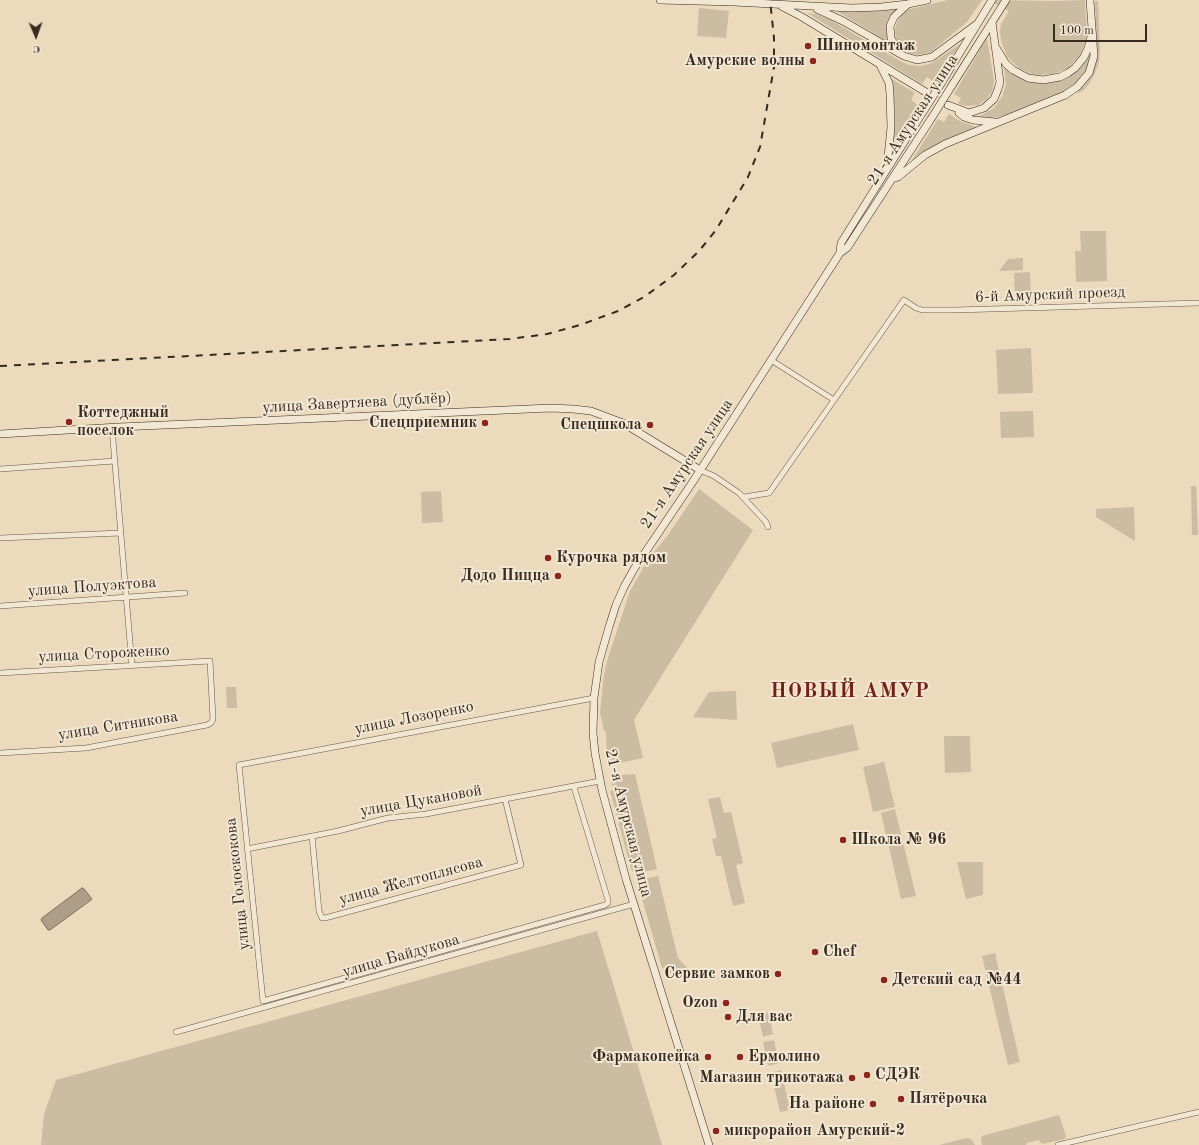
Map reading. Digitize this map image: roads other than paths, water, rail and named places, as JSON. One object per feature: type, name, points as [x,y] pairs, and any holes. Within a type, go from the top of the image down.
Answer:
[{"type":"main road","points":[[660,0],[867,8],[908,4],[927,0]]},
{"type":"main road","name":"21-я Амурская улица","points":[[840,253],[841,243],[992,0]]},
{"type":"main road","points":[[893,179],[898,177],[918,160],[938,147],[1065,95],[1081,83],[1089,73],[1094,56],[1090,0]]},
{"type":"main road","name":"21-я Амурская улица","points":[[709,1145],[634,904],[600,781],[593,733],[594,698],[599,662],[609,627],[624,587],[644,554],[840,253],[847,248],[893,179],[1004,3]]},
{"type":"main road","points":[[778,4],[929,94]]},
{"type":"main road","points":[[899,53],[892,43],[890,26],[894,17],[908,4]]},
{"type":"main road","points":[[802,17],[802,10],[806,6]]},
{"type":"main road","points":[[806,6],[820,9],[899,53],[917,60],[932,57],[977,24]]},
{"type":"main road","points":[[992,22],[1000,82],[994,99],[984,108],[974,113],[965,113],[951,107],[964,117],[973,120],[999,122]]},
{"type":"main road","points":[[995,46],[1006,64],[1020,75],[1036,80],[1052,79],[1068,73],[1082,60],[1088,48],[1092,30]]},
{"type":"main road","points":[[879,63],[889,83],[890,94],[891,133],[886,171]]},
{"type":"main road","name":"улица Завертяева (дублёр)","points":[[0,434],[551,408],[573,409],[590,411],[623,423],[700,470]]},
{"type":"street","name":"6-й Амурский проезд","points":[[834,400],[864,360],[904,300],[922,310],[1199,303]]},
{"type":"street","points":[[744,497],[769,493],[834,400],[771,360]]},
{"type":"street","points":[[112,428],[132,666]]},
{"type":"street","points":[[0,469],[115,461]]},
{"type":"street","points":[[700,470],[714,476],[744,497],[766,522],[768,527]]},
{"type":"street","points":[[0,538],[121,532]]},
{"type":"street","name":"улица Полуэктова","points":[[0,606],[185,593]]},
{"type":"street","name":"улица Стороженко","points":[[0,673],[210,661],[213,719]]},
{"type":"street","name":"улица Лозоренко","points":[[239,765],[594,698]]},
{"type":"street","name":"улица Ситникова","points":[[0,753],[86,748],[207,725],[211,723],[213,719]]},
{"type":"street","name":"улица Голоскокова","points":[[239,765],[263,1002]]},
{"type":"street","name":"улица Цукановой","points":[[247,849],[338,831],[388,818],[426,814],[600,781]]},
{"type":"street","name":"улица Байдукова","points":[[263,1002],[598,908],[608,903],[574,787]]},
{"type":"street","name":"улица Желтоплясова","points":[[312,836],[319,911],[322,918],[325,918],[521,864],[504,799]]},
{"type":"street","name":"улица Байдукова","points":[[176,1032],[634,904]]},
{"type":"street","points":[[1058,1145],[1069,1144],[1199,1112]]},
{"type":"railway","points":[[0,366],[510,339],[547,334],[580,325],[618,311],[644,297],[674,275],[699,251],[716,230],[748,177],[760,147],[774,67],[774,38],[770,0]]},
{"type":"place","name":"Шиномонтаж","points":[[808,46]]},
{"type":"place","name":"Амурские волны","points":[[813,61]]},
{"type":"place","name":"Коттеджный поселок","points":[[69,422]]},
{"type":"place","name":"Спецприемник","points":[[485,423]]},
{"type":"place","name":"Спецшкола","points":[[650,425]]},
{"type":"place","name":"Курочка рядом","points":[[548,558]]},
{"type":"place","name":"Додо Пицца","points":[[558,576]]},
{"type":"place","name":"Школа № 96","points":[[843,840]]},
{"type":"place","name":"Chef","points":[[815,952]]},
{"type":"place","name":"Сервис замков","points":[[778,974]]},
{"type":"place","name":"Детский сад №44","points":[[884,980]]},
{"type":"place","name":"Ozon","points":[[726,1003]]},
{"type":"place","name":"Для вас","points":[[728,1017]]},
{"type":"place","name":"Фармакопейка","points":[[708,1057]]},
{"type":"place","name":"Ермолино","points":[[740,1057]]},
{"type":"place","name":"СДЭК","points":[[867,1075]]},
{"type":"place","name":"Магазин трикотажа","points":[[852,1078]]},
{"type":"place","name":"Пятёрочка","points":[[901,1099]]},
{"type":"place","name":"На районе","points":[[873,1104]]},
{"type":"place","name":"микрорайон Амурский-2","points":[[716,1131]]},
{"type":"district","name":"НОВЫЙ АМУР","points":[[850,692]]}]
